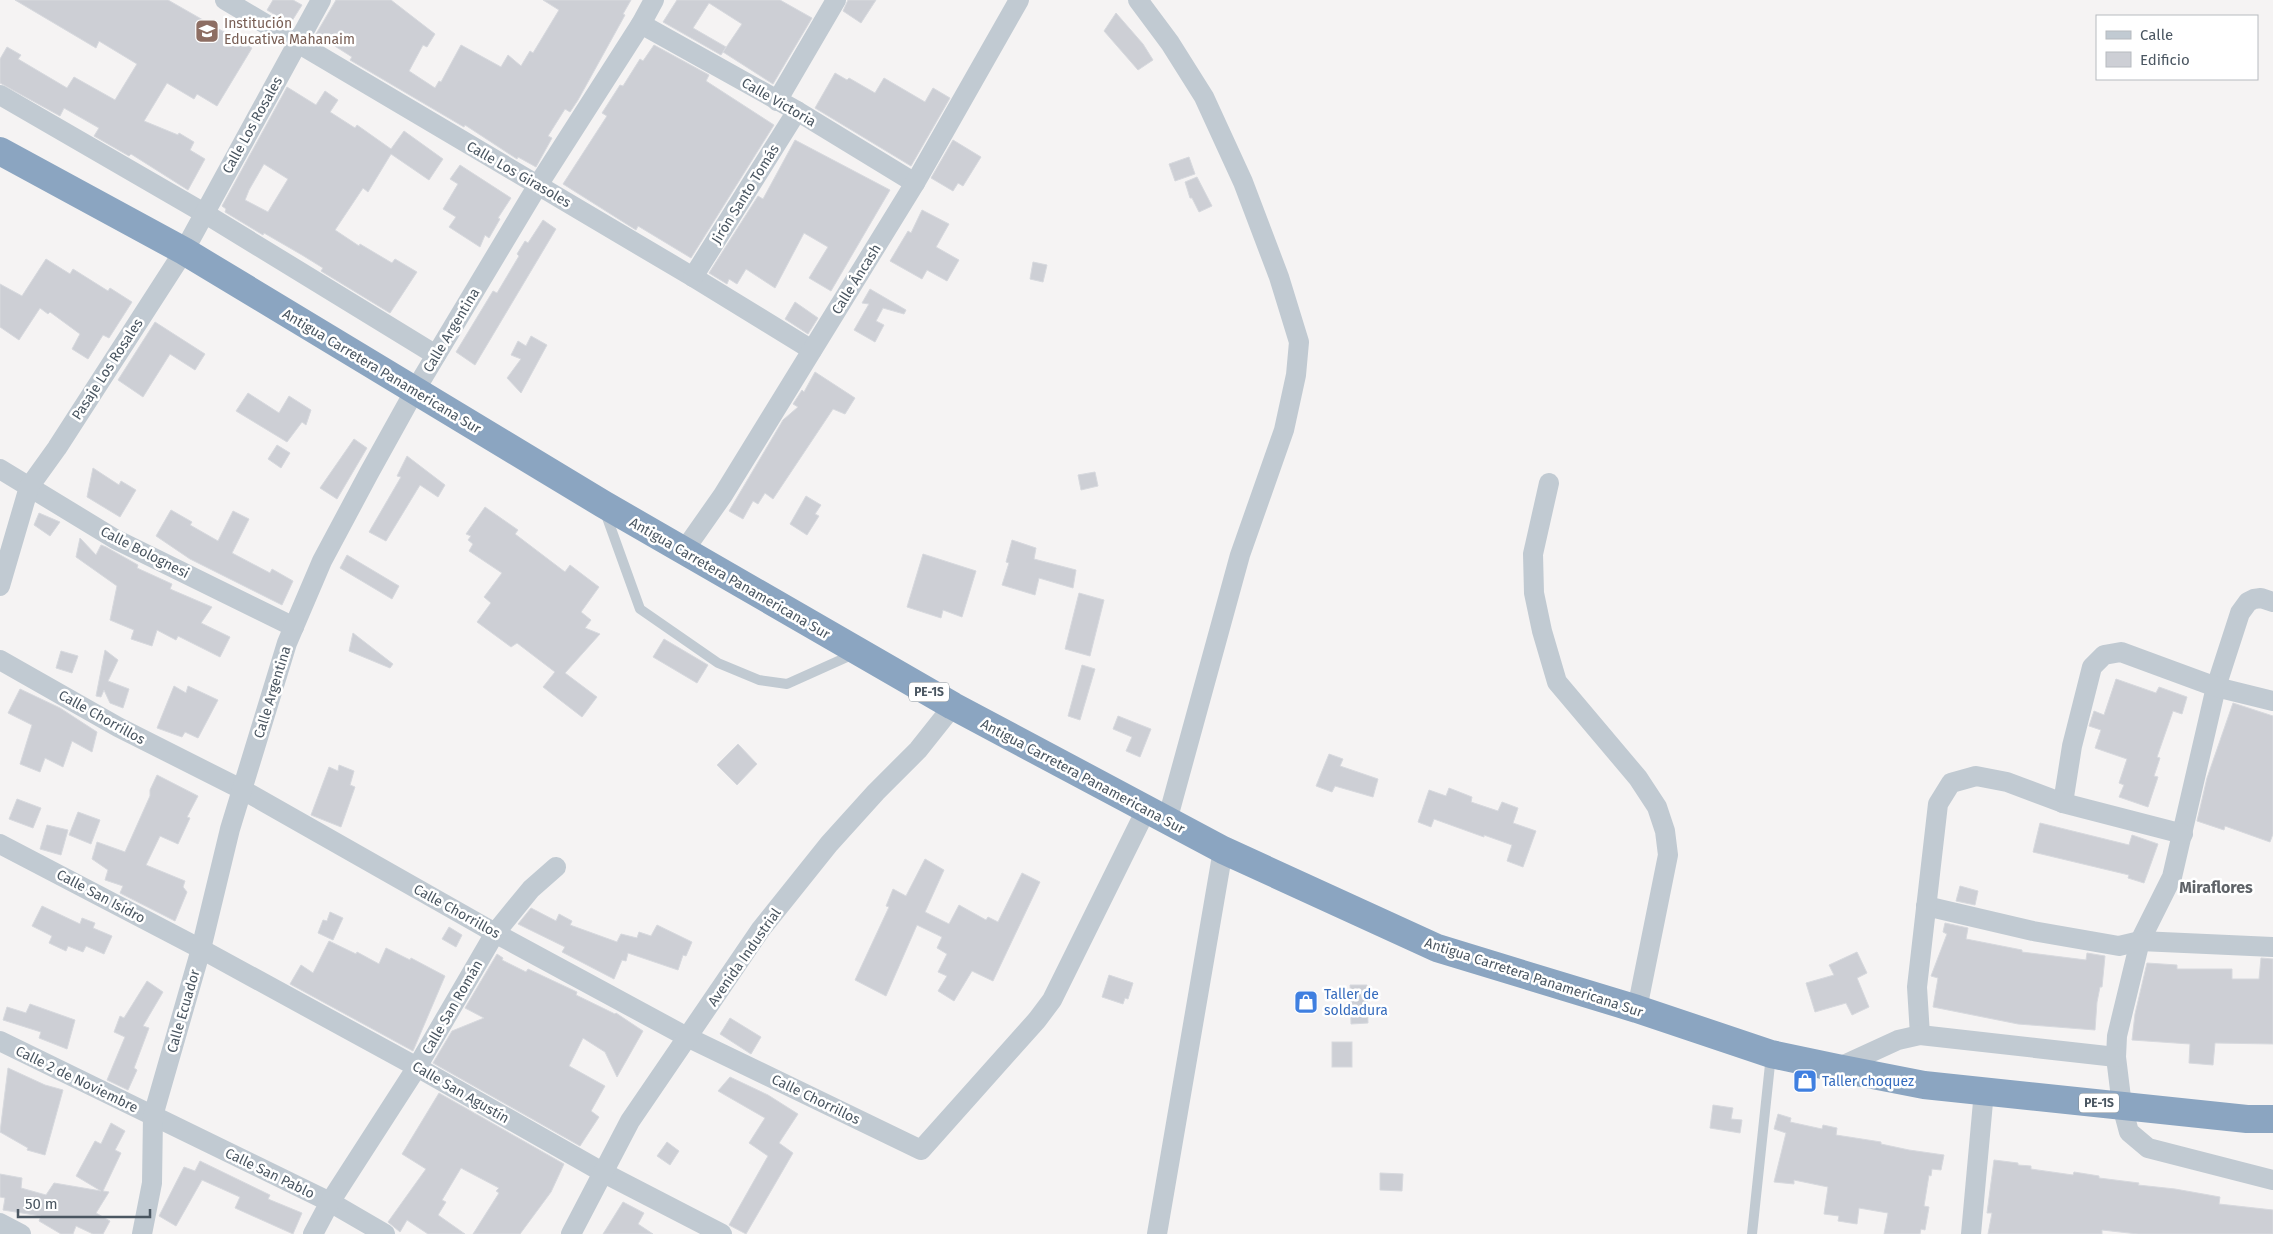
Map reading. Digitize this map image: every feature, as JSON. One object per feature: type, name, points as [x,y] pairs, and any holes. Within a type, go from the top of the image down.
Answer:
[{"type":"highway","name":"Antigua Carretera Panamericana Sur","points":[[0,151],[184,250],[414,392],[683,552],[953,706],[1156,816],[1223,850],[1437,948],[1637,1009],[1771,1054],[1837,1068],[1924,1085],[2247,1119],[2273,1119]]},
{"type":"street","name":"Calle Los Girasoles","points":[[225,0],[693,277],[812,350]]},
{"type":"street","name":"Calle Los Rosales","points":[[184,250],[322,0]]},
{"type":"street","name":"Calle Argentina","points":[[242,790],[294,626],[322,561],[368,473],[414,392],[538,185],[641,24],[654,0]]},
{"type":"street","points":[[778,100],[836,0]]},
{"type":"street","name":"Calle Áncash","points":[[683,552],[723,495],[915,183],[1019,0]]},
{"type":"street","points":[[1138,0],[1170,43],[1204,97],[1243,182],[1279,277],[1298,342],[1296,375],[1284,430],[1240,555],[1156,816]]},
{"type":"street","name":"Calle Victoria","points":[[641,24],[797,111],[915,183]]},
{"type":"street","points":[[0,95],[204,213],[436,355]]},
{"type":"street","name":"Jirón Santo Tomás","points":[[693,277],[797,111]]},
{"type":"street","name":"Pasaje Los Rosales","points":[[0,586],[29,487],[57,448],[184,250]]},
{"type":"street","name":"Calle Bolognesi","points":[[0,469],[115,539],[294,626]]},
{"type":"street","points":[[1549,483],[1533,554],[1534,593],[1542,631],[1557,682],[1638,778],[1657,807],[1665,831],[1668,856],[1637,1009]]},
{"type":"street","points":[[2273,602],[2261,598],[2254,599],[2243,607],[2216,687],[2172,877],[2140,941],[2117,1036],[2116,1057],[2122,1106],[2129,1132],[2148,1148],[2273,1180]]},
{"type":"street","points":[[2063,802],[2072,746],[2092,667],[2097,660],[2112,652],[2121,652],[2216,687],[2273,702]]},
{"type":"street","name":"Calle Chorrillos","points":[[0,660],[118,727],[242,790],[495,933],[687,1038],[921,1150],[1037,1020],[1048,1005],[1156,816]]},
{"type":"street","name":"Avenida Industrial","points":[[571,1234],[630,1121],[761,929],[829,844],[876,792],[918,750],[953,706]]},
{"type":"street","points":[[1920,1034],[1917,987],[1938,804],[1951,783],[1976,776],[2007,782],[2063,802],[2183,834]]},
{"type":"street","name":"Calle Ecuador","points":[[142,1234],[152,1184],[153,1116],[201,949],[230,829],[242,790]]},
{"type":"street","name":"Calle San Isidro","points":[[0,844],[201,949]]},
{"type":"street","points":[[1157,1234],[1223,850]]},
{"type":"street","name":"Calle San Román","points":[[313,1234],[330,1202],[418,1067],[495,933],[531,888],[556,867]]},
{"type":"street","points":[[1926,906],[2033,931],[2119,946],[2140,941],[2272,944]]},
{"type":"street","name":"Calle San Agustín","points":[[201,949],[418,1067],[604,1173],[722,1234]]},
{"type":"street","points":[[1837,1068],[1898,1040],[1920,1034],[2116,1057]]},
{"type":"street","name":"Calle 2 de Noviembre","points":[[0,1041],[153,1116]]},
{"type":"street","points":[[1971,1234],[1984,1091]]},
{"type":"street","name":"Calle San Pablo","points":[[153,1116],[330,1202],[385,1234]]},
{"type":"street","points":[[0,1223],[21,1234]]},
{"type":"lane","points":[[603,504],[640,609],[718,663],[759,680],[787,684],[858,651]]},
{"type":"lane","points":[[1752,1234],[1771,1054]]},
{"type":"building","points":[[15,0],[168,0],[252,48],[217,106],[197,94],[194,99],[167,83],[144,121],[178,135],[179,133],[194,142],[190,150],[205,159],[188,190],[131,154],[129,156],[94,136],[99,128],[64,108],[60,116],[0,83],[0,59],[7,47],[21,55],[18,59],[67,88],[74,77],[115,100],[137,64],[99,41],[96,48]]},
{"type":"building","points":[[273,0],[293,0],[302,5],[290,24],[267,10]]},
{"type":"building","points":[[336,0],[391,0],[435,34],[427,47],[423,45],[409,71],[435,88],[439,81],[441,82],[461,45],[501,67],[508,55],[521,66],[530,51],[533,53],[559,10],[543,0],[631,0],[623,14],[625,15],[578,100],[570,112],[565,109],[548,136],[552,138],[536,167],[518,157],[517,159],[465,125],[464,127],[350,60],[352,57],[316,34]]},
{"type":"building","points":[[677,0],[780,0],[812,18],[773,84],[723,52],[742,24],[709,3],[693,28],[726,47],[721,55],[663,22]]},
{"type":"building","points":[[848,0],[876,0],[861,23],[843,11]]},
{"type":"building","points":[[1116,13],[1143,44],[1153,60],[1138,70],[1104,31]]},
{"type":"building","points":[[654,45],[709,75],[706,81],[774,125],[691,258],[638,226],[636,230],[563,184],[607,116],[602,113],[620,85],[623,86],[640,59],[643,61]]},
{"type":"building","points":[[835,73],[847,80],[849,78],[875,93],[884,78],[925,102],[933,88],[950,98],[911,166],[815,108]]},
{"type":"building","points":[[287,87],[316,105],[325,91],[338,100],[330,112],[355,128],[357,125],[391,149],[404,131],[443,159],[429,180],[391,154],[368,192],[363,188],[335,230],[359,246],[360,244],[392,263],[395,259],[417,272],[390,313],[321,271],[323,268],[302,255],[264,233],[263,235],[225,212],[226,209],[222,206]],"holes":[[[264,164],[288,179],[268,212],[245,200]]]},
{"type":"building","points":[[795,140],[890,190],[831,291],[809,278],[828,247],[804,233],[775,288],[746,269],[737,284],[729,279],[727,284],[709,273],[758,196],[763,199]]},
{"type":"building","points":[[953,140],[981,157],[963,186],[958,183],[953,191],[931,178]]},
{"type":"building","points":[[1189,157],[1195,174],[1175,181],[1169,164]]},
{"type":"building","points":[[460,165],[511,198],[498,218],[500,219],[489,238],[485,235],[480,247],[449,227],[456,217],[443,209],[458,184],[450,179]]},
{"type":"building","points":[[1197,177],[1212,206],[1199,212],[1192,198],[1190,198],[1185,182]]},
{"type":"building","points":[[922,210],[949,224],[936,247],[959,260],[947,281],[927,270],[922,279],[890,261],[908,231],[911,233]]},
{"type":"building","points":[[543,220],[556,229],[475,365],[456,352],[493,291],[497,293],[519,256],[517,254],[525,241],[528,243]]},
{"type":"building","points":[[46,259],[70,274],[73,269],[108,291],[110,288],[132,302],[109,338],[103,335],[88,359],[72,349],[80,334],[50,312],[48,314],[40,308],[19,340],[0,327],[0,284],[22,296]]},
{"type":"building","points":[[1033,262],[1047,265],[1043,282],[1030,279]]},
{"type":"building","points":[[870,289],[906,310],[904,314],[883,308],[876,321],[884,325],[875,342],[854,330],[869,304],[862,303]]},
{"type":"building","points":[[795,302],[818,318],[808,334],[785,319]]},
{"type":"building","points":[[155,322],[205,354],[195,370],[170,354],[143,397],[118,380]]},
{"type":"building","points":[[531,336],[547,345],[521,393],[507,378],[521,359],[511,355],[518,341],[526,346]]},
{"type":"building","points":[[815,372],[855,398],[845,414],[833,409],[773,499],[765,493],[758,504],[753,501],[743,519],[729,511],[783,420],[798,407],[793,404],[802,390],[804,392]]},
{"type":"building","points":[[248,393],[279,413],[289,396],[311,410],[306,425],[302,422],[287,442],[236,411]]},
{"type":"building","points":[[354,439],[367,448],[337,499],[320,488]]},
{"type":"building","points":[[277,445],[290,453],[281,468],[268,459]]},
{"type":"building","points":[[407,456],[445,485],[438,497],[420,485],[386,541],[369,532],[401,477],[397,476]]},
{"type":"building","points":[[93,468],[119,485],[121,481],[136,490],[120,517],[87,497]]},
{"type":"building","points":[[1095,472],[1098,486],[1081,490],[1078,475]]},
{"type":"building","points":[[806,496],[821,505],[815,514],[819,516],[807,535],[790,524]]},
{"type":"building","points":[[485,507],[518,530],[515,534],[565,572],[570,565],[599,587],[581,612],[591,620],[585,628],[600,634],[565,673],[597,697],[582,717],[543,687],[555,672],[517,643],[511,647],[477,622],[491,603],[484,597],[502,573],[469,551],[473,544],[468,540],[471,536],[466,534]]},
{"type":"building","points":[[171,510],[192,522],[190,525],[218,541],[233,511],[249,519],[232,553],[270,573],[272,569],[293,581],[282,605],[190,559],[156,536]]},
{"type":"building","points":[[39,513],[60,522],[50,536],[34,525]]},
{"type":"building","points":[[80,538],[96,555],[101,545],[106,547],[138,565],[137,568],[172,584],[170,589],[212,607],[201,623],[230,637],[220,657],[178,636],[176,640],[157,630],[152,646],[131,639],[134,630],[110,620],[117,586],[76,557]]},
{"type":"building","points":[[1012,540],[1036,548],[1034,559],[1076,570],[1073,588],[1039,578],[1035,595],[1002,585],[1009,563],[1006,562]]},
{"type":"building","points":[[923,554],[976,571],[962,617],[943,610],[941,618],[907,607]]},
{"type":"building","points":[[347,555],[399,586],[392,599],[340,568]]},
{"type":"building","points":[[1079,593],[1104,600],[1090,656],[1065,649]]},
{"type":"building","points":[[353,633],[393,664],[390,668],[349,651]]},
{"type":"building","points":[[664,639],[708,665],[697,683],[653,657]]},
{"type":"building","points":[[105,650],[118,660],[108,681],[129,689],[123,708],[110,703],[104,690],[101,697],[96,696]]},
{"type":"building","points":[[61,651],[78,656],[72,673],[56,668]]},
{"type":"building","points":[[1082,665],[1095,669],[1080,720],[1068,716]]},
{"type":"building","points":[[2116,679],[2156,693],[2159,687],[2187,697],[2182,714],[2173,711],[2157,757],[2160,758],[2154,776],[2158,777],[2148,807],[2119,797],[2124,785],[2119,783],[2127,759],[2095,748],[2101,730],[2089,726],[2094,711],[2104,715]]},
{"type":"building","points":[[174,686],[186,693],[188,686],[218,700],[198,738],[185,732],[182,737],[157,728]]},
{"type":"building","points":[[20,689],[60,708],[97,732],[92,752],[72,741],[63,767],[45,758],[40,772],[20,764],[32,725],[8,713]]},
{"type":"building","points":[[2233,703],[2273,716],[2273,834],[2270,842],[2225,826],[2224,830],[2197,821],[2207,778]]},
{"type":"building","points":[[1118,716],[1151,729],[1140,757],[1126,751],[1132,737],[1113,729]]},
{"type":"building","points":[[738,744],[757,764],[737,785],[717,765]]},
{"type":"building","points":[[1329,754],[1343,759],[1340,766],[1378,779],[1373,797],[1335,786],[1332,792],[1316,786]]},
{"type":"building","points":[[339,765],[354,771],[350,785],[355,787],[341,827],[311,815],[329,767],[338,771]]},
{"type":"building","points":[[157,775],[198,796],[187,817],[190,818],[178,844],[160,836],[146,865],[185,881],[183,887],[187,892],[175,921],[120,893],[123,886],[105,880],[108,870],[92,859],[97,842],[125,852],[150,796],[150,790]]},
{"type":"building","points":[[1449,788],[1472,797],[1471,802],[1498,811],[1502,802],[1518,808],[1513,823],[1536,831],[1523,867],[1507,861],[1512,845],[1434,819],[1431,827],[1418,822],[1429,790],[1446,796]]},
{"type":"building","points":[[17,799],[41,808],[33,828],[9,819]]},
{"type":"building","points":[[78,812],[100,820],[91,844],[69,835]]},
{"type":"building","points":[[2040,823],[2129,845],[2132,835],[2158,844],[2144,883],[2128,878],[2129,875],[2033,852]]},
{"type":"building","points":[[47,825],[68,830],[61,855],[40,849]]},
{"type":"building","points":[[925,859],[944,870],[925,912],[949,924],[959,905],[986,920],[988,917],[998,922],[1022,873],[1040,882],[993,981],[972,971],[954,1001],[938,991],[947,976],[938,972],[947,954],[937,948],[942,937],[917,925],[886,996],[855,980],[889,907],[886,906],[893,889],[906,896]]},
{"type":"building","points":[[1960,886],[1978,891],[1975,905],[1956,901]]},
{"type":"building","points":[[42,906],[80,924],[82,918],[95,923],[93,928],[112,936],[104,954],[86,946],[83,952],[68,946],[66,951],[49,943],[52,936],[32,926]]},
{"type":"building","points":[[531,908],[556,921],[559,914],[572,921],[570,925],[617,942],[621,934],[637,938],[639,932],[651,936],[657,925],[692,942],[686,956],[683,955],[678,970],[628,953],[626,961],[622,960],[614,979],[562,952],[565,947],[518,924]]},
{"type":"building","points":[[330,912],[343,918],[333,940],[318,933],[323,920],[327,921]]},
{"type":"building","points":[[1945,923],[1968,928],[1966,939],[2022,950],[2022,952],[2086,960],[2087,953],[2105,956],[2102,987],[2100,987],[2097,1002],[2095,1030],[2018,1024],[1933,1007],[1938,978],[1931,976],[1947,934],[1943,932]]},
{"type":"building","points":[[449,927],[462,935],[456,947],[442,939]]},
{"type":"building","points":[[329,941],[356,954],[357,952],[379,964],[386,948],[410,960],[411,958],[445,976],[413,1051],[290,984],[301,965],[313,973]]},
{"type":"building","points":[[1857,952],[1867,973],[1857,978],[1869,1007],[1852,1015],[1846,1003],[1815,1012],[1806,983],[1834,975],[1829,965]]},
{"type":"building","points":[[497,954],[503,958],[502,960],[526,972],[528,969],[577,992],[576,995],[616,1013],[643,1031],[617,1077],[605,1052],[583,1038],[569,1066],[605,1086],[591,1111],[599,1117],[580,1146],[433,1063],[452,1031],[484,1018],[465,1008]]},
{"type":"building","points":[[2261,958],[2273,959],[2273,1044],[2215,1043],[2213,1065],[2189,1063],[2190,1044],[2132,1040],[2135,1014],[2147,963],[2177,965],[2177,969],[2232,969],[2232,979],[2259,979]]},
{"type":"building","points":[[1109,975],[1133,983],[1128,999],[1125,998],[1123,1004],[1102,997]]},
{"type":"building","points":[[147,981],[163,992],[143,1026],[149,1028],[134,1068],[137,1070],[128,1090],[107,1080],[125,1037],[114,1032],[120,1016],[124,1018]]},
{"type":"building","points":[[1350,985],[1367,985],[1368,1023],[1351,1024]]},
{"type":"building","points":[[30,1004],[75,1020],[67,1049],[39,1038],[41,1032],[3,1020],[7,1007],[26,1013]]},
{"type":"building","points":[[730,1018],[761,1037],[751,1054],[720,1034]]},
{"type":"building","points":[[1332,1042],[1352,1042],[1352,1067],[1332,1067]]},
{"type":"building","points":[[8,1068],[45,1085],[63,1090],[45,1155],[27,1150],[28,1148],[0,1132]]},
{"type":"building","points":[[730,1077],[768,1095],[798,1114],[779,1143],[793,1153],[746,1234],[729,1225],[768,1156],[749,1143],[765,1118],[718,1091]]},
{"type":"building","points":[[439,1093],[564,1164],[551,1192],[520,1234],[473,1234],[499,1193],[496,1191],[499,1188],[461,1168],[442,1200],[446,1202],[438,1215],[465,1234],[428,1234],[407,1220],[400,1232],[388,1222],[426,1169],[402,1154]]},
{"type":"building","points":[[1713,1105],[1733,1108],[1731,1119],[1742,1120],[1740,1133],[1710,1128]]},
{"type":"building","points":[[1778,1114],[1791,1118],[1790,1122],[1822,1129],[1823,1125],[1837,1128],[1836,1135],[1944,1155],[1941,1170],[1932,1169],[1931,1176],[1929,1175],[1924,1206],[1929,1207],[1925,1230],[1921,1229],[1920,1234],[1884,1234],[1888,1213],[1859,1208],[1857,1224],[1838,1221],[1839,1216],[1824,1214],[1828,1187],[1794,1180],[1794,1184],[1774,1182],[1786,1133],[1774,1129]]},
{"type":"building","points":[[111,1123],[125,1131],[115,1150],[121,1153],[103,1191],[109,1192],[96,1213],[110,1221],[103,1234],[93,1234],[76,1226],[73,1234],[61,1234],[39,1221],[41,1216],[3,1210],[5,1198],[0,1197],[0,1174],[22,1178],[21,1188],[46,1195],[54,1183],[101,1191],[76,1176],[95,1141],[101,1144]]},
{"type":"building","points":[[667,1142],[679,1151],[670,1165],[657,1156]]},
{"type":"building","points":[[1994,1160],[2031,1166],[2031,1169],[2073,1175],[2074,1172],[2099,1176],[2099,1178],[2139,1183],[2138,1185],[2220,1197],[2219,1204],[2273,1210],[2273,1234],[2138,1234],[2102,1230],[2102,1234],[1988,1234],[1992,1213],[1987,1213]]},
{"type":"building","points":[[200,1161],[270,1195],[268,1199],[302,1213],[293,1234],[235,1208],[240,1197],[202,1180],[176,1226],[159,1216],[184,1167],[195,1171]]},
{"type":"building","points":[[1380,1173],[1403,1174],[1402,1191],[1380,1190]]},
{"type":"building","points":[[623,1202],[644,1213],[638,1224],[653,1234],[603,1234]]},
{"type":"place","name":"Institución Educativa Mahanaim","points":[[207,31]]},
{"type":"place","name":"Taller de soldadura","points":[[1306,1002]]},
{"type":"place","name":"Taller choquez","points":[[1805,1081]]},
{"type":"district","name":"Miraflores","points":[[2216,887]]}]
